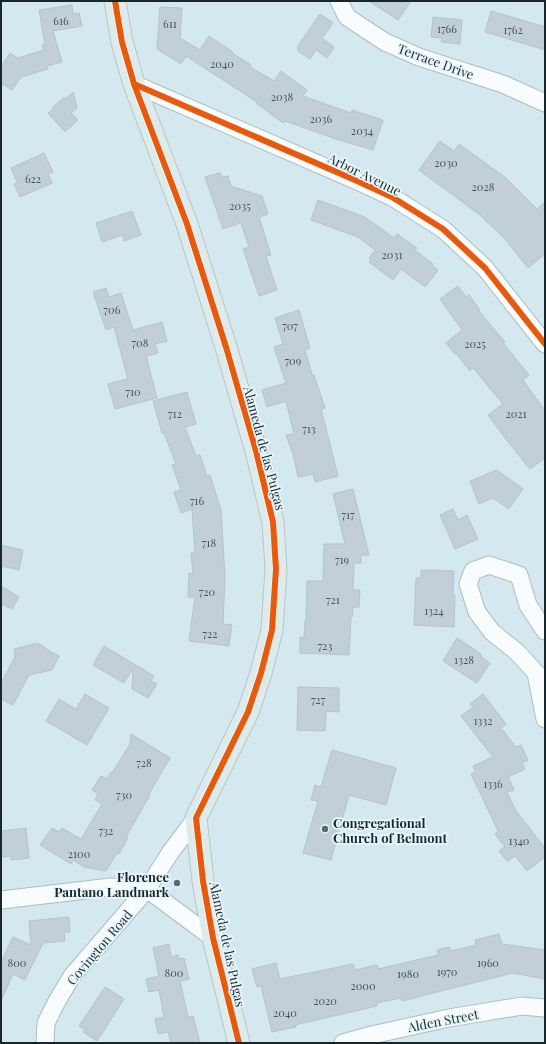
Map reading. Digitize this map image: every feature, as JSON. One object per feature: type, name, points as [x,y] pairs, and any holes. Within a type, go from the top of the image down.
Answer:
[{"type":"main road","name":"Alameda de las Pulgas","points":[[115,1],[122,42],[134,84],[187,224],[215,311],[256,451],[273,522],[276,569],[272,630],[248,712],[196,818],[203,881],[213,938],[239,1043]]},
{"type":"street","name":"Terrace Drive","points":[[339,1],[347,17],[385,42],[419,57],[503,84],[545,103]]},
{"type":"street","name":"Arbor Avenue","points":[[134,84],[392,197],[443,229],[485,268],[545,344]]},
{"type":"street","points":[[545,631],[528,606],[518,575],[489,565],[473,571],[468,584],[477,612],[492,632],[517,652],[540,677],[545,719]]},
{"type":"street","name":"Covington Road","points":[[45,1043],[46,1023],[72,976],[147,889],[170,853],[196,818]]},
{"type":"street","points":[[1,900],[111,887],[147,889],[213,938]]},
{"type":"street","name":"Alden Street","points":[[343,1043],[449,1018],[522,1006],[545,1008]]},
{"type":"building","points":[[369,1],[411,1],[398,20]]},
{"type":"building","points":[[72,5],[73,14],[79,13],[82,26],[53,31],[62,62],[47,66],[48,69],[21,77],[12,90],[1,83],[1,67],[10,53],[18,58],[44,50],[42,45],[45,45],[39,10]]},
{"type":"building","points":[[160,7],[182,8],[180,38],[200,50],[209,36],[251,65],[250,67],[274,81],[281,71],[307,90],[303,96],[351,113],[352,110],[383,120],[373,150],[285,121],[283,123],[256,103],[257,102],[186,56],[181,64],[157,49]]},
{"type":"building","points":[[491,11],[545,27],[545,50],[485,32]]},
{"type":"building","points":[[320,14],[333,23],[322,38],[334,47],[327,58],[316,50],[310,59],[298,51],[298,46]]},
{"type":"building","points":[[433,17],[462,20],[460,44],[441,42],[442,38],[431,37]]},
{"type":"building","points":[[73,92],[77,108],[71,113],[78,120],[65,132],[48,113],[54,109],[52,108],[64,97],[65,99]]},
{"type":"building","points":[[440,141],[454,151],[459,144],[506,178],[537,209],[545,202],[545,254],[528,268],[504,238],[480,215],[419,170]]},
{"type":"building","points":[[44,153],[53,172],[48,174],[52,183],[20,197],[14,184],[17,182],[11,168]]},
{"type":"building","points":[[220,173],[222,177],[228,176],[231,186],[262,196],[268,214],[259,217],[271,255],[266,256],[277,290],[259,296],[243,249],[249,247],[241,223],[223,229],[205,177]]},
{"type":"building","points":[[318,200],[365,217],[394,238],[397,234],[417,248],[415,250],[433,264],[432,265],[438,270],[425,287],[401,269],[393,280],[369,262],[371,259],[369,258],[375,250],[358,237],[311,220]]},
{"type":"building","points":[[132,211],[141,235],[124,241],[122,235],[102,242],[96,223]]},
{"type":"building","points":[[458,286],[466,297],[469,295],[480,310],[479,311],[505,342],[503,343],[529,375],[523,380],[545,411],[545,458],[530,469],[488,415],[503,404],[473,368],[470,371],[446,343],[462,330],[440,299]]},
{"type":"building","points":[[106,288],[109,297],[121,293],[133,330],[162,322],[167,341],[155,344],[158,353],[146,356],[157,398],[115,409],[108,384],[128,379],[114,327],[106,330],[93,292]]},
{"type":"building","points":[[299,310],[310,348],[305,350],[312,375],[314,375],[325,408],[321,409],[338,476],[315,482],[313,474],[298,477],[293,454],[286,435],[294,434],[286,401],[267,407],[262,390],[286,383],[274,347],[283,344],[275,318]]},
{"type":"building","points":[[187,392],[196,424],[185,427],[196,456],[200,455],[207,476],[210,475],[221,510],[225,577],[223,624],[232,625],[229,646],[189,641],[195,597],[188,597],[189,573],[193,574],[191,553],[195,553],[192,509],[181,513],[174,492],[181,490],[172,465],[176,464],[164,433],[162,433],[153,401]]},
{"type":"building","points":[[497,470],[523,489],[509,509],[493,498],[479,504],[470,481]]},
{"type":"building","points":[[353,489],[369,555],[361,555],[361,563],[354,563],[353,590],[360,590],[359,607],[353,607],[351,617],[349,655],[300,653],[300,637],[304,638],[306,621],[307,581],[323,581],[324,544],[345,544],[333,494]]},
{"type":"building","points":[[453,509],[458,520],[467,515],[478,539],[455,549],[440,515]]},
{"type":"building","points":[[1,545],[23,550],[19,570],[1,566]]},
{"type":"building","points":[[421,570],[454,571],[454,627],[414,625],[416,578],[421,578]]},
{"type":"building","points":[[1,586],[19,597],[12,609],[1,604]]},
{"type":"building","points":[[457,638],[481,654],[480,656],[490,663],[477,683],[443,661]]},
{"type":"building","points":[[38,643],[59,656],[52,670],[29,675],[13,705],[1,699],[1,683],[15,657],[14,649]]},
{"type":"building","points":[[104,646],[154,676],[151,681],[157,684],[148,698],[132,689],[133,668],[124,683],[93,665]]},
{"type":"building","points":[[298,687],[339,688],[339,712],[326,711],[325,731],[297,730]]},
{"type":"building","points":[[85,694],[109,708],[87,745],[46,721],[59,699],[76,709]]},
{"type":"building","points":[[483,694],[506,724],[501,728],[516,747],[521,745],[528,760],[522,763],[525,769],[508,777],[514,790],[507,792],[516,811],[545,848],[545,857],[527,871],[515,856],[507,861],[499,851],[505,847],[495,834],[498,831],[471,774],[475,772],[473,766],[493,757],[461,716],[473,707],[470,704]]},
{"type":"building","points":[[131,734],[170,758],[126,837],[128,838],[119,854],[117,853],[106,871],[84,867],[73,860],[71,864],[40,845],[52,828],[59,832],[62,828],[81,839],[102,804],[95,800],[98,794],[92,790],[101,776],[107,779],[111,772],[112,773],[130,744]]},
{"type":"building","name":"Congregational Church of Belmont","points":[[332,750],[396,768],[386,805],[349,795],[331,860],[303,853],[318,801],[311,800],[315,785],[321,787]]},
{"type":"building","points":[[26,828],[29,858],[11,860],[11,856],[1,857],[1,831]]},
{"type":"building","points":[[69,917],[70,932],[64,932],[65,941],[43,943],[25,980],[13,974],[1,1001],[1,962],[13,937],[31,945],[29,921]]},
{"type":"building","points":[[499,934],[502,944],[545,950],[545,979],[513,973],[402,1001],[401,998],[376,1003],[377,1006],[295,1025],[296,1027],[272,1032],[261,986],[257,987],[252,969],[276,963],[280,979],[353,964],[355,970],[377,965],[378,969],[438,955],[437,950],[449,947],[451,951],[476,945],[475,940]]},
{"type":"building","points":[[169,944],[171,957],[178,955],[179,959],[184,958],[189,979],[180,981],[188,1017],[193,1016],[200,1043],[171,1043],[168,1032],[158,1034],[155,1019],[164,1017],[159,990],[149,992],[146,979],[159,976],[153,948]]},
{"type":"building","points":[[105,987],[124,999],[97,1041],[83,1032],[85,1030],[79,1026]]},
{"type":"cycle path","points":[[115,1],[122,42],[134,84],[187,224],[226,347],[256,451],[273,522],[276,569],[272,630],[261,673],[248,712],[196,818],[203,881],[213,938],[239,1043]]},
{"type":"cycle path","points":[[134,84],[392,197],[443,229],[485,268],[545,344]]},
{"type":"place","name":"Congregational Church of Belmont","points":[[325,829]]},
{"type":"place","name":"Florence Pantano Landmark","points":[[177,883]]}]
